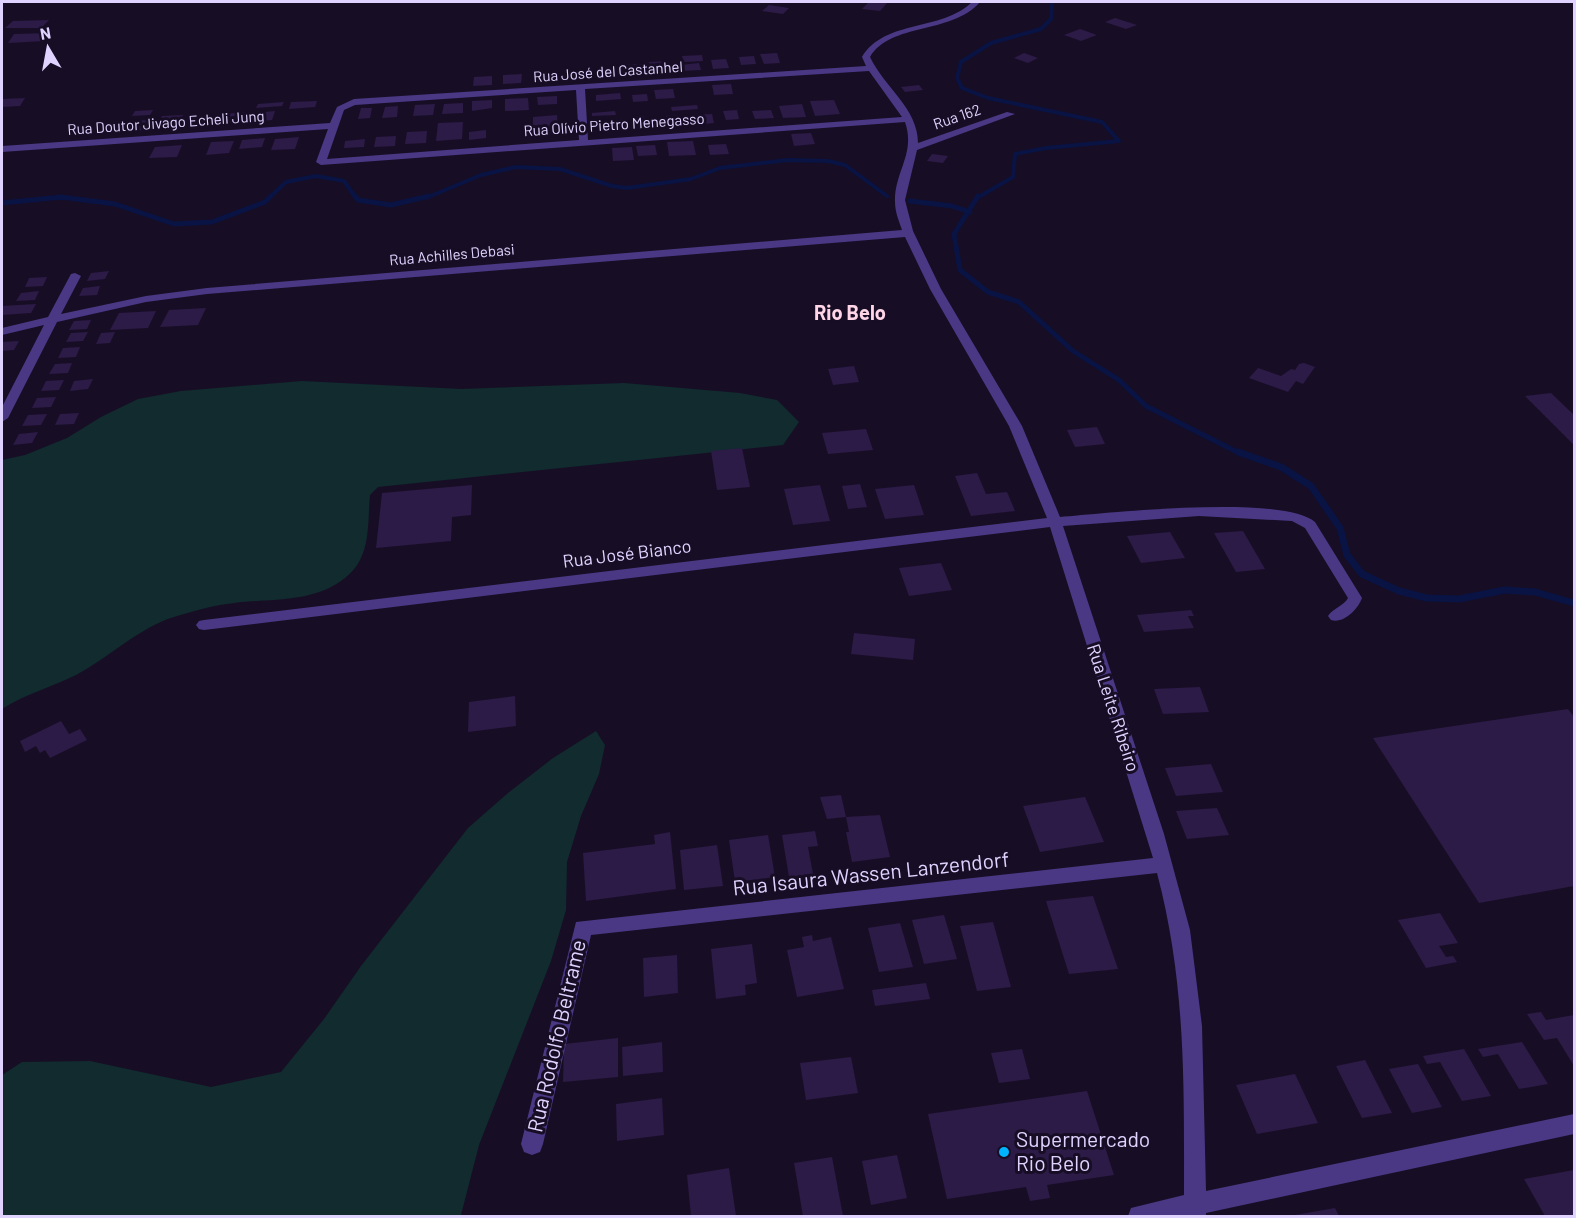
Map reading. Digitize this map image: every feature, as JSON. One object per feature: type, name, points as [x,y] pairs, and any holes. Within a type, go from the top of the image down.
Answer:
[{"type":"street","points":[[914,148],[914,137],[908,119],[867,62],[867,52],[879,42],[956,18],[970,10],[976,2]]},
{"type":"street","name":"Rua José del Castanhel","points":[[334,126],[340,109],[347,104],[872,68]]},
{"type":"street","points":[[580,87],[584,143]]},
{"type":"street","name":"Rua 162","points":[[914,148],[1010,114]]},
{"type":"street","name":"Rua Olívio Pietro Menegasso","points":[[334,126],[321,162],[908,119]]},
{"type":"street","name":"Rua Doutor Jivago Echeli Jung","points":[[2,149],[334,126]]},
{"type":"street","name":"Rua Leite Ribeiro","points":[[914,148],[900,196],[900,206],[909,233],[930,276],[1014,422],[1029,454],[1054,522],[1163,864],[1186,961],[1192,1011],[1195,1211]]},
{"type":"street","name":"Rua Achilles Debasi","points":[[2,331],[146,299],[207,291],[909,233]]},
{"type":"street","points":[[2,418],[75,276]]},
{"type":"street","name":"Rua José Bianco","points":[[204,625],[1054,522],[1199,511],[1292,516],[1303,519],[1310,525],[1355,598],[1352,605],[1336,616]]},
{"type":"street","name":"Rua Isaura Wassen Lanzendorf","points":[[583,928],[1163,864]]},
{"type":"street","name":"Rua Rodolfo Beltrame","points":[[532,1144],[583,928]]},
{"type":"street","points":[[1139,1216],[1195,1211],[1575,1124]]},
{"type":"green space","points":[[302,381],[461,389],[624,383],[740,393],[777,400],[799,422],[783,445],[378,487],[370,495],[368,531],[363,553],[351,573],[341,581],[301,597],[220,605],[174,617],[149,628],[76,675],[2,709],[2,460],[25,455],[67,438],[101,417],[138,399],[181,391]]},
{"type":"green space","points":[[596,731],[605,745],[599,774],[581,816],[567,862],[566,910],[551,961],[479,1145],[461,1215],[2,1216],[2,1075],[22,1062],[90,1061],[211,1087],[281,1072],[324,1019],[361,966],[468,828],[553,758]]},
{"type":"building","points":[[869,2],[888,2],[880,11],[862,9]]},
{"type":"building","points":[[769,5],[789,8],[783,14],[762,11]]},
{"type":"building","points":[[1115,18],[1137,25],[1126,29],[1105,22]]},
{"type":"building","points":[[49,20],[41,28],[5,28],[13,21]]},
{"type":"building","points":[[1080,29],[1097,35],[1081,41],[1064,35]]},
{"type":"building","points":[[50,33],[45,41],[8,43],[14,34]]},
{"type":"building","points":[[777,53],[780,63],[764,64],[760,54]]},
{"type":"building","points":[[1024,53],[1038,58],[1028,63],[1014,58]]},
{"type":"building","points":[[702,55],[703,61],[684,62],[682,56]]},
{"type":"building","points":[[754,56],[756,64],[741,65],[739,57]]},
{"type":"building","points":[[726,59],[729,68],[713,69],[711,60]]},
{"type":"building","points":[[668,61],[670,72],[651,73],[649,62]]},
{"type":"building","points":[[699,63],[701,70],[681,71],[680,65]]},
{"type":"building","points":[[644,64],[646,74],[625,75],[623,65]]},
{"type":"building","points":[[522,74],[521,83],[503,84],[503,75]]},
{"type":"building","points":[[492,76],[492,85],[473,86],[474,77]]},
{"type":"building","points":[[731,84],[733,94],[714,95],[712,85]]},
{"type":"building","points":[[919,85],[923,90],[905,92],[901,87]]},
{"type":"building","points":[[673,89],[675,98],[656,99],[654,90]]},
{"type":"building","points":[[620,93],[621,99],[596,101],[596,95]]},
{"type":"building","points":[[647,94],[648,101],[633,102],[632,95]]},
{"type":"building","points":[[557,96],[557,104],[538,105],[537,97]]},
{"type":"building","points":[[25,98],[20,106],[2,107],[2,99]]},
{"type":"building","points":[[528,98],[529,110],[505,111],[505,99]]},
{"type":"building","points":[[492,100],[492,108],[472,111],[472,101]]},
{"type":"building","points":[[834,100],[840,114],[815,116],[810,101]]},
{"type":"building","points":[[317,101],[315,107],[289,109],[291,102]]},
{"type":"building","points":[[284,102],[282,106],[256,108],[258,104]]},
{"type":"building","points":[[463,103],[463,113],[442,114],[444,104]]},
{"type":"building","points":[[435,104],[433,115],[413,116],[415,105]]},
{"type":"building","points":[[802,104],[806,117],[783,118],[779,106]]},
{"type":"building","points":[[697,105],[698,109],[672,111],[671,107]]},
{"type":"building","points":[[398,106],[397,117],[382,118],[385,107]]},
{"type":"building","points":[[361,108],[372,108],[370,118],[358,119]]},
{"type":"building","points":[[153,110],[150,115],[132,116],[135,111]]},
{"type":"building","points":[[737,110],[739,119],[726,120],[723,111]]},
{"type":"building","points":[[771,110],[774,118],[755,119],[752,111]]},
{"type":"building","points":[[275,111],[272,120],[251,122],[254,113]]},
{"type":"building","points":[[615,111],[616,115],[592,116],[592,113]]},
{"type":"building","points":[[245,112],[241,122],[220,124],[223,114]]},
{"type":"building","points":[[712,114],[714,123],[692,125],[690,115]]},
{"type":"building","points":[[183,115],[178,126],[156,128],[162,116]]},
{"type":"building","points":[[213,115],[209,123],[192,124],[196,116]]},
{"type":"building","points":[[557,115],[558,134],[533,136],[533,117]]},
{"type":"building","points":[[680,115],[682,124],[668,125],[666,116]]},
{"type":"building","points":[[644,116],[646,127],[632,128],[631,117]]},
{"type":"building","points":[[625,119],[626,129],[609,130],[608,120]]},
{"type":"building","points":[[151,120],[146,130],[123,132],[128,121]]},
{"type":"building","points":[[463,122],[462,139],[436,141],[438,123]]},
{"type":"building","points":[[486,130],[486,138],[469,140],[469,132]]},
{"type":"building","points":[[427,131],[426,143],[405,144],[407,132]]},
{"type":"building","points":[[811,133],[815,144],[794,146],[791,134]]},
{"type":"building","points":[[396,136],[395,146],[374,147],[376,137]]},
{"type":"building","points":[[299,137],[295,149],[271,150],[275,139]]},
{"type":"building","points":[[265,138],[262,147],[239,149],[242,140]]},
{"type":"building","points":[[365,139],[364,147],[344,148],[345,141]]},
{"type":"building","points":[[234,141],[229,153],[206,155],[211,142]]},
{"type":"building","points":[[693,141],[696,155],[669,156],[667,142]]},
{"type":"building","points":[[726,144],[729,154],[710,155],[708,145]]},
{"type":"building","points":[[182,145],[177,157],[149,158],[155,147]]},
{"type":"building","points":[[655,145],[657,155],[638,156],[636,146]]},
{"type":"building","points":[[632,147],[634,160],[613,161],[612,148]]},
{"type":"building","points":[[932,154],[948,156],[943,163],[927,161]]},
{"type":"building","points":[[109,271],[105,279],[87,281],[91,273]]},
{"type":"building","points":[[47,277],[43,286],[25,287],[29,278]]},
{"type":"building","points":[[100,286],[97,295],[79,296],[83,288]]},
{"type":"building","points":[[39,291],[35,300],[16,301],[21,293]]},
{"type":"building","points":[[36,304],[31,313],[2,315],[2,306]]},
{"type":"building","points":[[206,308],[198,325],[160,327],[169,310]]},
{"type":"building","points":[[156,311],[148,328],[110,330],[119,313]]},
{"type":"building","points":[[91,320],[87,329],[69,330],[74,321]]},
{"type":"building","points":[[88,332],[83,341],[66,342],[71,333]]},
{"type":"building","points":[[115,332],[110,343],[96,344],[101,333]]},
{"type":"building","points":[[19,341],[14,350],[2,351],[2,342]]},
{"type":"building","points":[[80,347],[76,357],[58,358],[63,348]]},
{"type":"building","points":[[72,363],[68,373],[49,374],[55,364]]},
{"type":"building","points":[[1304,363],[1315,367],[1303,384],[1296,381],[1288,392],[1249,378],[1258,368],[1281,376]]},
{"type":"building","points":[[854,366],[859,382],[833,385],[828,369]]},
{"type":"building","points":[[93,379],[88,389],[70,391],[74,381]]},
{"type":"building","points":[[64,380],[59,390],[41,391],[46,381]]},
{"type":"building","points":[[1551,393],[1574,415],[1574,445],[1525,396]]},
{"type":"building","points":[[56,397],[51,407],[32,408],[37,398]]},
{"type":"building","points":[[79,413],[74,424],[55,425],[60,414]]},
{"type":"building","points":[[47,414],[41,425],[22,426],[28,415]]},
{"type":"building","points":[[1097,427],[1105,444],[1075,447],[1067,430]]},
{"type":"building","points":[[866,429],[873,450],[828,454],[822,433]]},
{"type":"building","points":[[38,432],[32,443],[13,445],[19,434]]},
{"type":"building","points":[[742,448],[750,487],[717,490],[711,451]]},
{"type":"building","points":[[977,473],[986,494],[1007,492],[1015,511],[971,516],[955,476]]},
{"type":"building","points":[[860,484],[867,507],[848,509],[842,486]]},
{"type":"building","points":[[472,485],[471,515],[452,517],[451,541],[376,548],[382,493]]},
{"type":"building","points":[[820,485],[830,521],[793,525],[784,489]]},
{"type":"building","points":[[914,485],[924,515],[885,519],[875,489]]},
{"type":"building","points":[[1243,531],[1265,569],[1236,572],[1214,533]]},
{"type":"building","points":[[1170,532],[1185,558],[1141,563],[1127,536]]},
{"type":"building","points":[[941,563],[952,590],[909,596],[899,568]]},
{"type":"building","points":[[1191,610],[1194,616],[1188,616],[1194,628],[1144,632],[1137,615]]},
{"type":"building","points":[[854,633],[915,639],[913,660],[851,654]]},
{"type":"building","points":[[1200,687],[1209,712],[1163,714],[1154,689]]},
{"type":"building","points":[[515,696],[516,726],[468,732],[469,702]]},
{"type":"building","points":[[1568,709],[1574,717],[1574,886],[1479,903],[1373,738]]},
{"type":"building","points":[[61,721],[69,734],[80,729],[87,740],[50,758],[45,750],[40,753],[36,746],[25,752],[20,741]]},
{"type":"building","points":[[1211,764],[1223,792],[1176,796],[1165,768]]},
{"type":"building","points":[[841,795],[846,817],[827,819],[820,797]]},
{"type":"building","points":[[1085,797],[1104,842],[1040,852],[1023,806]]},
{"type":"building","points":[[1217,808],[1229,835],[1187,839],[1176,811]]},
{"type":"building","points":[[880,815],[890,857],[852,862],[846,832],[849,832],[846,817]]},
{"type":"building","points":[[815,831],[818,846],[808,847],[813,874],[789,877],[782,835]]},
{"type":"building","points":[[670,832],[676,889],[586,901],[583,853],[655,844],[654,835]]},
{"type":"building","points":[[768,835],[775,877],[735,882],[729,840]]},
{"type":"building","points":[[717,845],[723,886],[684,890],[680,850]]},
{"type":"building","points":[[1093,896],[1118,969],[1069,974],[1046,901]]},
{"type":"building","points":[[1440,913],[1458,943],[1439,946],[1446,957],[1453,956],[1457,962],[1426,968],[1398,920]]},
{"type":"building","points":[[944,915],[957,959],[924,964],[912,920]]},
{"type":"building","points":[[993,922],[1011,987],[977,991],[960,926]]},
{"type":"building","points":[[900,923],[913,967],[879,972],[868,928]]},
{"type":"building","points":[[812,935],[813,941],[831,937],[844,989],[797,997],[787,950],[804,947],[802,937]]},
{"type":"building","points":[[752,944],[757,983],[745,985],[746,995],[716,999],[711,949]]},
{"type":"building","points":[[677,955],[678,993],[644,997],[643,958]]},
{"type":"building","points":[[926,983],[930,999],[875,1006],[872,990]]},
{"type":"building","points":[[1541,1012],[1546,1020],[1574,1015],[1574,1066],[1557,1038],[1544,1040],[1527,1014]]},
{"type":"building","points":[[618,1038],[618,1077],[563,1082],[564,1044]]},
{"type":"building","points":[[662,1042],[663,1072],[623,1076],[622,1047]]},
{"type":"building","points":[[1522,1042],[1548,1084],[1519,1089],[1498,1054],[1483,1057],[1478,1049]]},
{"type":"building","points":[[1022,1049],[1030,1079],[999,1083],[991,1053]]},
{"type":"building","points":[[1464,1049],[1491,1096],[1462,1101],[1440,1062],[1427,1064],[1423,1056]]},
{"type":"building","points":[[851,1057],[858,1093],[806,1100],[800,1063]]},
{"type":"building","points":[[1365,1060],[1392,1113],[1362,1118],[1336,1066]]},
{"type":"building","points":[[1418,1064],[1442,1107],[1412,1113],[1389,1069]]},
{"type":"building","points":[[1295,1074],[1318,1123],[1257,1134],[1236,1085]]},
{"type":"building","points":[[1087,1091],[1114,1175],[1047,1185],[1050,1198],[1030,1201],[1026,1187],[947,1199],[928,1114]]},
{"type":"building","points":[[662,1098],[664,1135],[617,1141],[616,1104]]},
{"type":"building","points":[[897,1155],[907,1198],[871,1205],[862,1161]]},
{"type":"building","points":[[832,1157],[843,1216],[803,1216],[794,1163]]},
{"type":"building","points":[[729,1168],[736,1216],[691,1216],[687,1175]]},
{"type":"building","points":[[1574,1170],[1574,1216],[1545,1216],[1524,1179]]},
{"type":"building","points":[[1335,1208],[1339,1216],[1295,1216],[1295,1215]]},
{"type":"waterway","points":[[977,198],[1013,177],[1015,154],[1046,148],[1119,141],[1102,122],[988,98],[962,88],[957,78],[961,62],[991,43],[1041,29],[1051,19],[1052,2]]},
{"type":"waterway","points":[[426,198],[481,175],[516,167],[560,169],[612,186],[627,188],[691,179],[720,168],[788,160],[828,161],[845,165],[887,196]]},
{"type":"waterway","points":[[269,198],[286,182],[316,176],[344,181],[356,198]]},
{"type":"waterway","points":[[355,196],[358,200],[391,205],[429,196]]},
{"type":"waterway","points":[[968,211],[978,196]]},
{"type":"waterway","points":[[2,203],[61,197],[115,204],[174,224],[212,222],[265,202],[269,198]]},
{"type":"waterway","points":[[53,198],[68,198]]},
{"type":"waterway","points":[[910,201],[952,206],[968,211]]},
{"type":"waterway","points":[[968,211],[954,234],[960,270],[988,292],[1019,302],[1073,351],[1119,380],[1146,406],[1241,454]]},
{"type":"waterway","points":[[1238,452],[1281,467],[1311,486],[1340,528],[1347,555],[1362,574],[1399,591],[1427,598],[1459,599],[1505,590],[1535,592],[1574,603]]},
{"type":"place","name":"Supermercado Rio Belo","points":[[1004,1152]]},
{"type":"district","name":"Rio Belo","points":[[850,313]]}]
